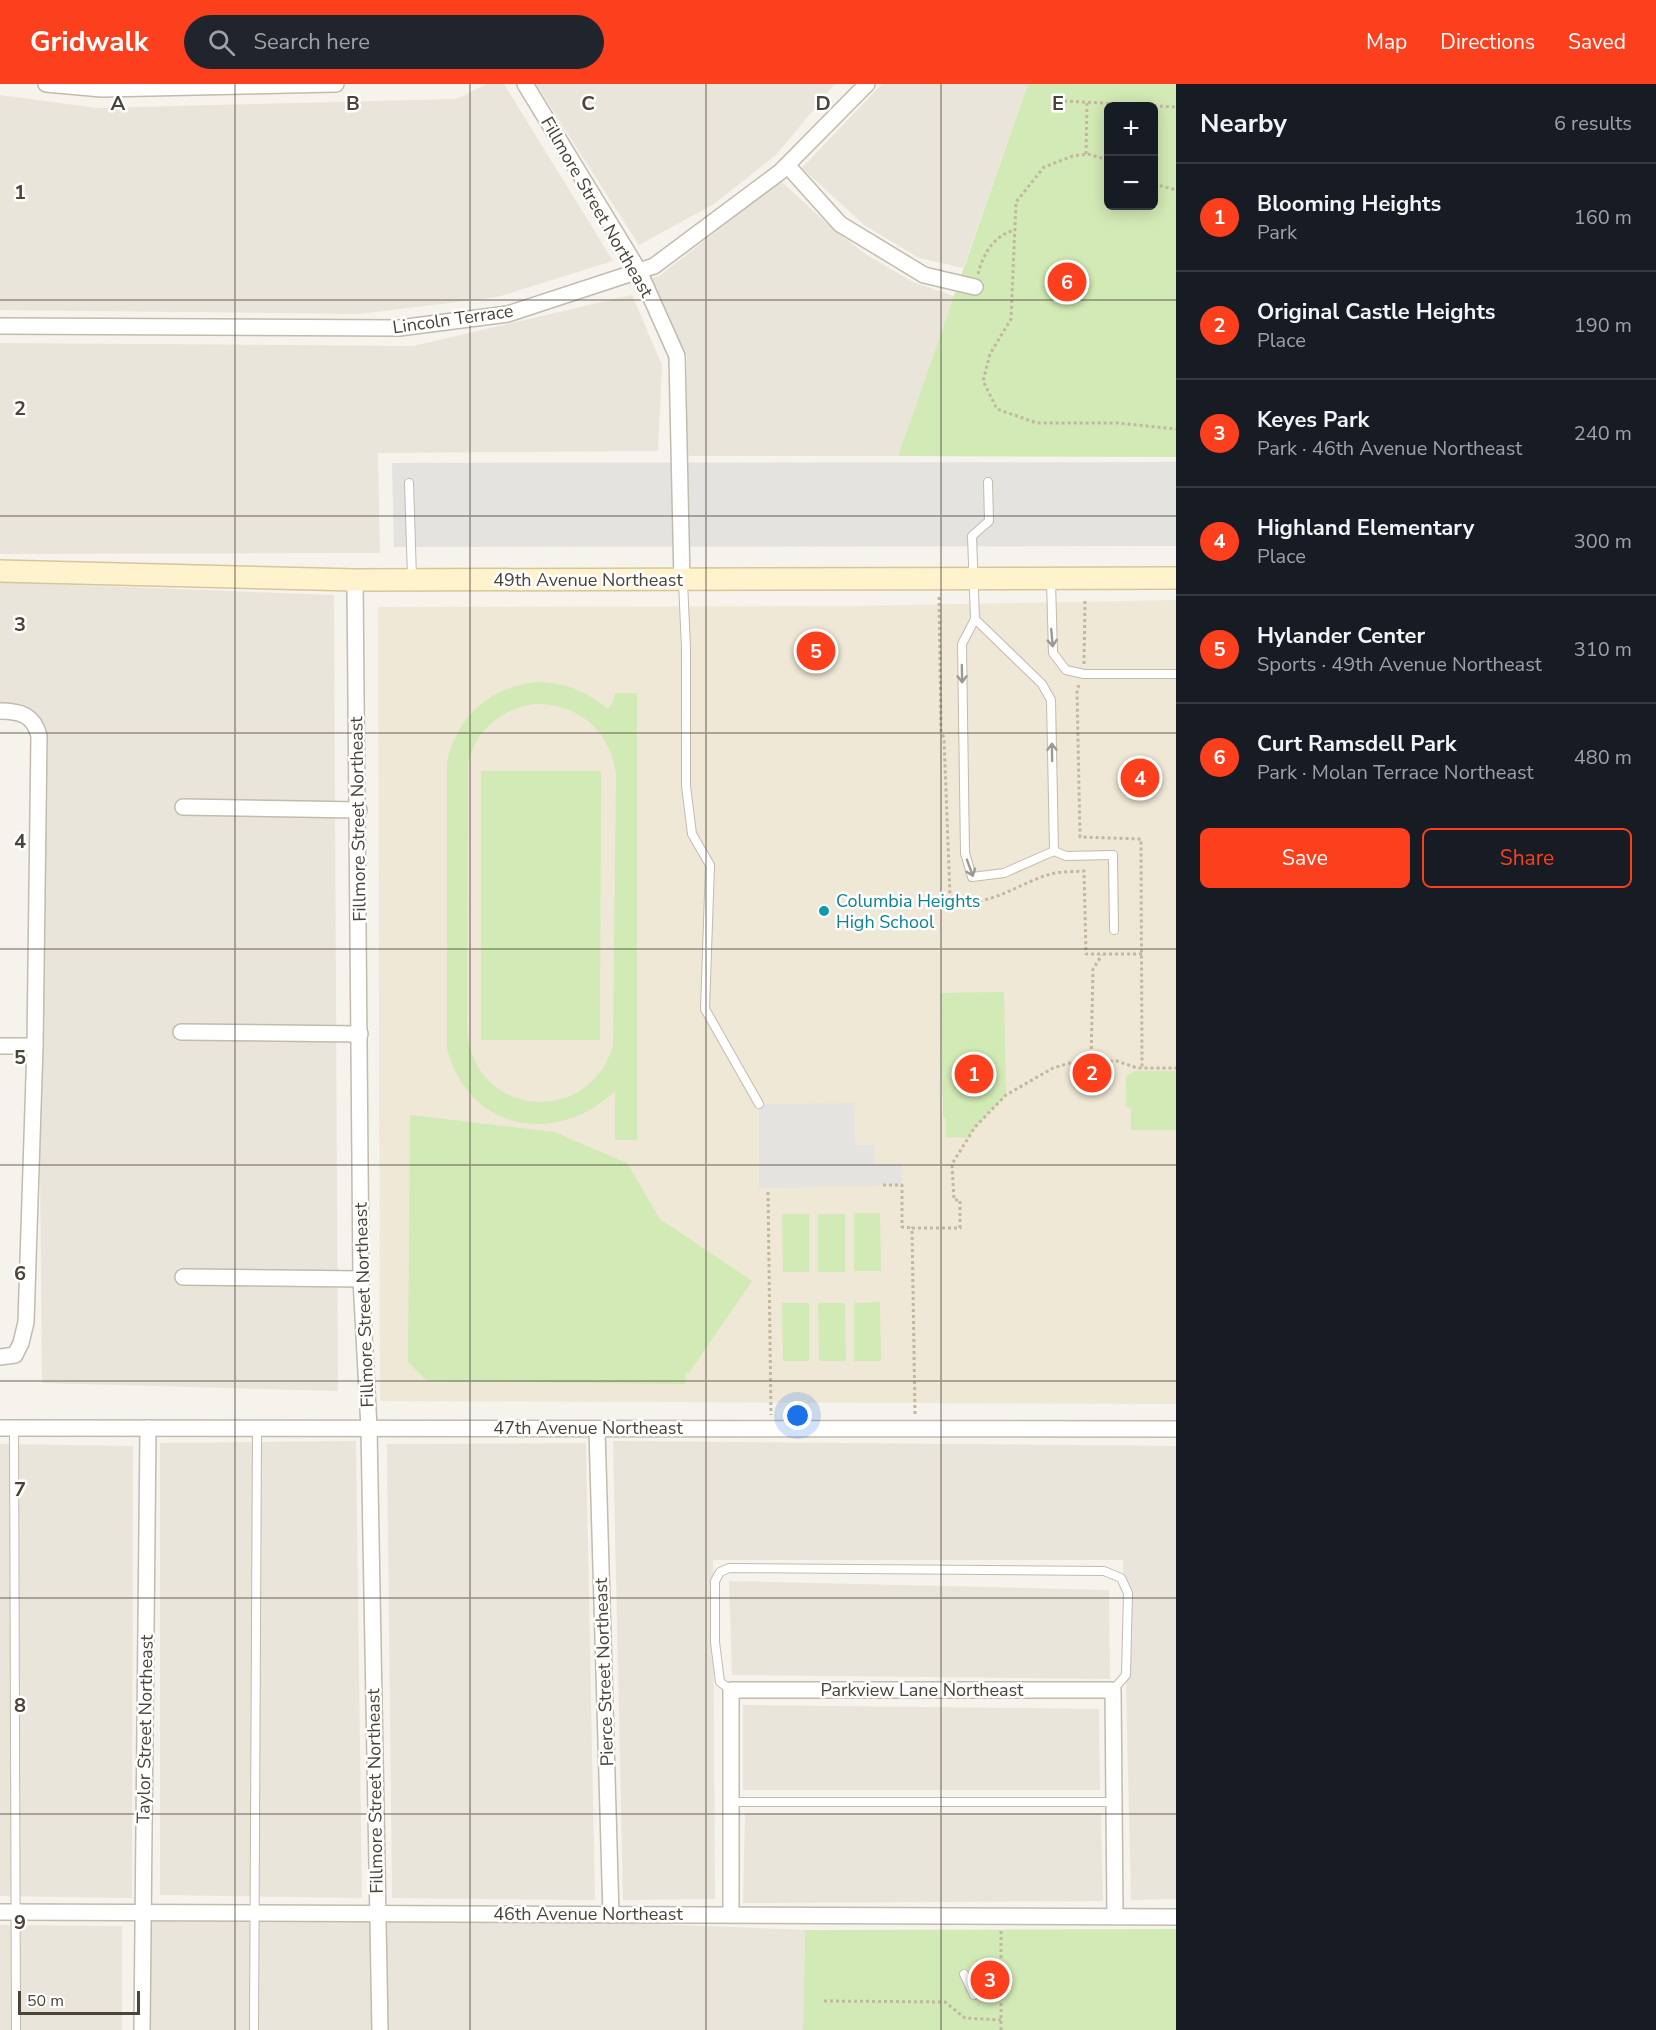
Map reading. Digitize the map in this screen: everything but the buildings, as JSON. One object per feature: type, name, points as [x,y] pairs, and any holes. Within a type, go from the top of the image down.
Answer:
[{"type":"street","points":[[46,84],[102,89],[336,84]]},
{"type":"street","name":"Fillmore Street Northeast","points":[[525,84],[639,271],[677,356],[682,580]]},
{"type":"street","name":"Lincoln Terrace","points":[[0,326],[399,328],[508,314],[654,266],[787,165],[867,84]]},
{"type":"street","points":[[787,165],[840,224],[924,275],[975,287]]},
{"type":"street","name":"49th Avenue Northeast","points":[[0,571],[355,580],[1176,578]]},
{"type":"street","name":"Fillmore Street Northeast","points":[[355,580],[359,810],[361,1280],[369,1428],[380,2030]]},
{"type":"street","points":[[0,711],[18,712],[30,717],[36,724],[39,736],[35,1046],[26,1322],[21,1343],[15,1354],[0,1357]]},
{"type":"street","points":[[183,807],[359,810]]},
{"type":"street","points":[[181,1032],[360,1034]]},
{"type":"street","points":[[0,1046],[35,1046]]},
{"type":"street","points":[[183,1277],[361,1280]]},
{"type":"street","name":"47th Avenue Northeast","points":[[7,1428],[1176,1429]]},
{"type":"street","name":"Taylor Street Northeast","points":[[142,2030],[148,1428]]},
{"type":"street","name":"Pierce Street Northeast","points":[[597,1429],[611,1915]]},
{"type":"street","points":[[731,1689],[731,1915]]},
{"type":"street","name":"Parkview Lane Northeast","points":[[731,1689],[1113,1690]]},
{"type":"street","points":[[1113,1690],[1115,1916]]},
{"type":"street","name":"46th Avenue Northeast","points":[[8,1912],[1176,1917]]},
{"type":"lane","points":[[988,482],[989,521],[972,536],[975,618],[962,644],[965,853],[972,877],[1004,873],[1054,851],[1066,856],[1113,855],[1114,930]]},
{"type":"lane","points":[[410,483],[412,580]]},
{"type":"lane","points":[[1051,579],[1053,653],[1066,670],[1084,674],[1176,674]]},
{"type":"lane","points":[[682,580],[686,648],[686,786],[692,834],[711,865],[705,1009],[759,1104]]},
{"type":"lane","points":[[975,618],[1042,684],[1051,700],[1054,851]]},
{"type":"lane","points":[[7,1428],[8,1912],[16,2030]]},
{"type":"lane","points":[[254,2030],[257,1428]]},
{"type":"lane","points":[[731,1689],[720,1682],[715,1642],[715,1581],[720,1572],[729,1568],[1104,1571],[1121,1578],[1128,1593],[1126,1675],[1113,1690]]},
{"type":"lane","points":[[730,1802],[1115,1802]]},
{"type":"lane","points":[[964,1974],[974,1995]]},
{"type":"path","points":[[1064,101],[1104,103]]},
{"type":"path","points":[[1086,154],[1087,102]]},
{"type":"path","points":[[1158,106],[1176,107]]},
{"type":"path","points":[[1104,159],[1086,154],[1073,156],[1044,167],[1017,202],[1011,318],[990,354],[983,381],[997,409],[1037,423],[1118,423],[1176,429]]},
{"type":"path","points":[[1158,185],[1176,190]]},
{"type":"path","points":[[975,287],[982,257],[1006,232],[1015,230]]},
{"type":"path","points":[[1085,601],[1084,674],[1077,690],[1080,837],[1141,839],[1142,1068]]},
{"type":"path","points":[[1084,871],[1086,954],[1142,954]]},
{"type":"path","points":[[1091,1061],[1093,969],[1104,954]]},
{"type":"path","points":[[883,1185],[902,1185],[902,1227],[960,1228],[960,1200],[954,1200],[952,1164],[975,1127],[1006,1095],[1053,1068],[1073,1062],[1117,1060],[1142,1068],[1176,1068]]},
{"type":"path","points":[[768,1192],[771,1429]]},
{"type":"path","points":[[912,1228],[915,1429]]},
{"type":"path","points":[[1000,1916],[1001,2030]]},
{"type":"path","points":[[824,2001],[945,2002],[965,2018],[1001,2020]]},
{"type":"shaded area","points":[[487,84],[504,84],[613,261],[498,297],[359,314],[0,310],[0,95],[97,108],[456,99]]},
{"type":"shaded area","points":[[536,84],[835,84],[776,155],[714,204],[639,245]]},
{"type":"shaded area","points":[[882,84],[1028,84],[963,268],[919,258],[864,225],[802,168]]},
{"type":"shaded area","points":[[781,181],[833,229],[867,255],[913,282],[954,296],[898,456],[687,456],[687,356],[650,279],[659,276]]},
{"type":"shaded area","points":[[632,295],[662,365],[658,451],[378,453],[380,553],[0,554],[0,343],[413,346]]},
{"type":"shaded area","points":[[1176,462],[1176,546],[394,547],[392,463]]},
{"type":"shaded area","points":[[0,582],[334,595],[338,1391],[42,1383],[36,724],[0,716]]},
{"type":"shaded area","points":[[1176,600],[1176,1404],[380,1401],[378,607],[851,606]]},
{"type":"shaded area","points":[[854,1103],[855,1145],[874,1145],[874,1164],[902,1164],[902,1185],[759,1188],[759,1104]]},
{"type":"shaded area","points":[[356,1441],[362,1898],[160,1895],[160,1443]]},
{"type":"shaded area","points":[[613,1441],[1176,1446],[1176,1899],[1131,1900],[1123,1560],[713,1560],[715,1899],[623,1900]]},
{"type":"shaded area","points":[[586,1443],[595,1900],[392,1898],[387,1444]]},
{"type":"shaded area","points":[[0,1444],[133,1446],[132,1898],[0,1896]]},
{"type":"shaded area","points":[[729,1581],[1109,1590],[1110,1679],[732,1675]]},
{"type":"shaded area","points":[[743,1705],[1099,1709],[1100,1790],[743,1790]]},
{"type":"shaded area","points":[[745,1813],[1101,1813],[1103,1901],[743,1903]]},
{"type":"shaded area","points":[[143,1912],[377,1913],[805,1930],[803,2030],[142,2030]]},
{"type":"shaded area","points":[[0,1925],[122,1926],[122,2030],[0,2030]]},
{"type":"green space","points":[[1028,84],[1176,84],[1176,457],[898,456]]},
{"type":"green space","points":[[546,682],[565,686],[591,697],[608,709],[614,700],[615,693],[637,693],[637,1140],[615,1140],[615,1091],[592,1109],[567,1120],[542,1124],[517,1122],[494,1113],[474,1098],[458,1077],[447,1049],[447,762],[459,731],[478,707],[490,698],[519,685]],"holes":[[[535,704],[565,709],[590,722],[607,744],[616,774],[613,1046],[599,1073],[580,1091],[556,1100],[531,1101],[508,1094],[487,1079],[473,1057],[467,1027],[468,763],[477,740],[501,716]]]},
{"type":"green space","points":[[481,771],[601,771],[600,1040],[481,1040]]},
{"type":"green space","points":[[1004,992],[1006,1095],[975,1127],[968,1138],[946,1137],[946,1118],[943,1117],[941,993]]},
{"type":"green space","points":[[1135,1071],[1176,1071],[1176,1130],[1131,1130],[1131,1108],[1126,1107],[1126,1076]]},
{"type":"green space","points":[[410,1115],[554,1132],[627,1163],[660,1219],[752,1281],[689,1373],[686,1372],[685,1384],[427,1381],[408,1362]]},
{"type":"green space","points":[[854,1213],[880,1213],[881,1271],[854,1271]]},
{"type":"green space","points":[[782,1214],[809,1214],[809,1272],[783,1272]]},
{"type":"green space","points":[[818,1214],[845,1214],[845,1272],[818,1272]]},
{"type":"green space","points":[[880,1302],[881,1361],[854,1361],[854,1303]]},
{"type":"green space","points":[[782,1303],[809,1303],[809,1361],[783,1361]]},
{"type":"green space","points":[[818,1303],[845,1303],[846,1361],[819,1361]]},
{"type":"green space","points":[[1176,1929],[1176,2030],[803,2030],[805,1930]]},
{"type":"place","name":"Curt Ramsdell Park","points":[[1067,282]]},
{"type":"place","name":"Hylander Center","points":[[816,651]]},
{"type":"place","name":"Highland Elementary","points":[[1140,778]]},
{"type":"place","name":"Columbia Heights High School","points":[[824,911]]},
{"type":"place","name":"Original Castle Heights","points":[[1092,1073]]},
{"type":"place","name":"Blooming Heights","points":[[974,1074]]},
{"type":"place","name":"Keyes Park","points":[[990,1980]]}]
